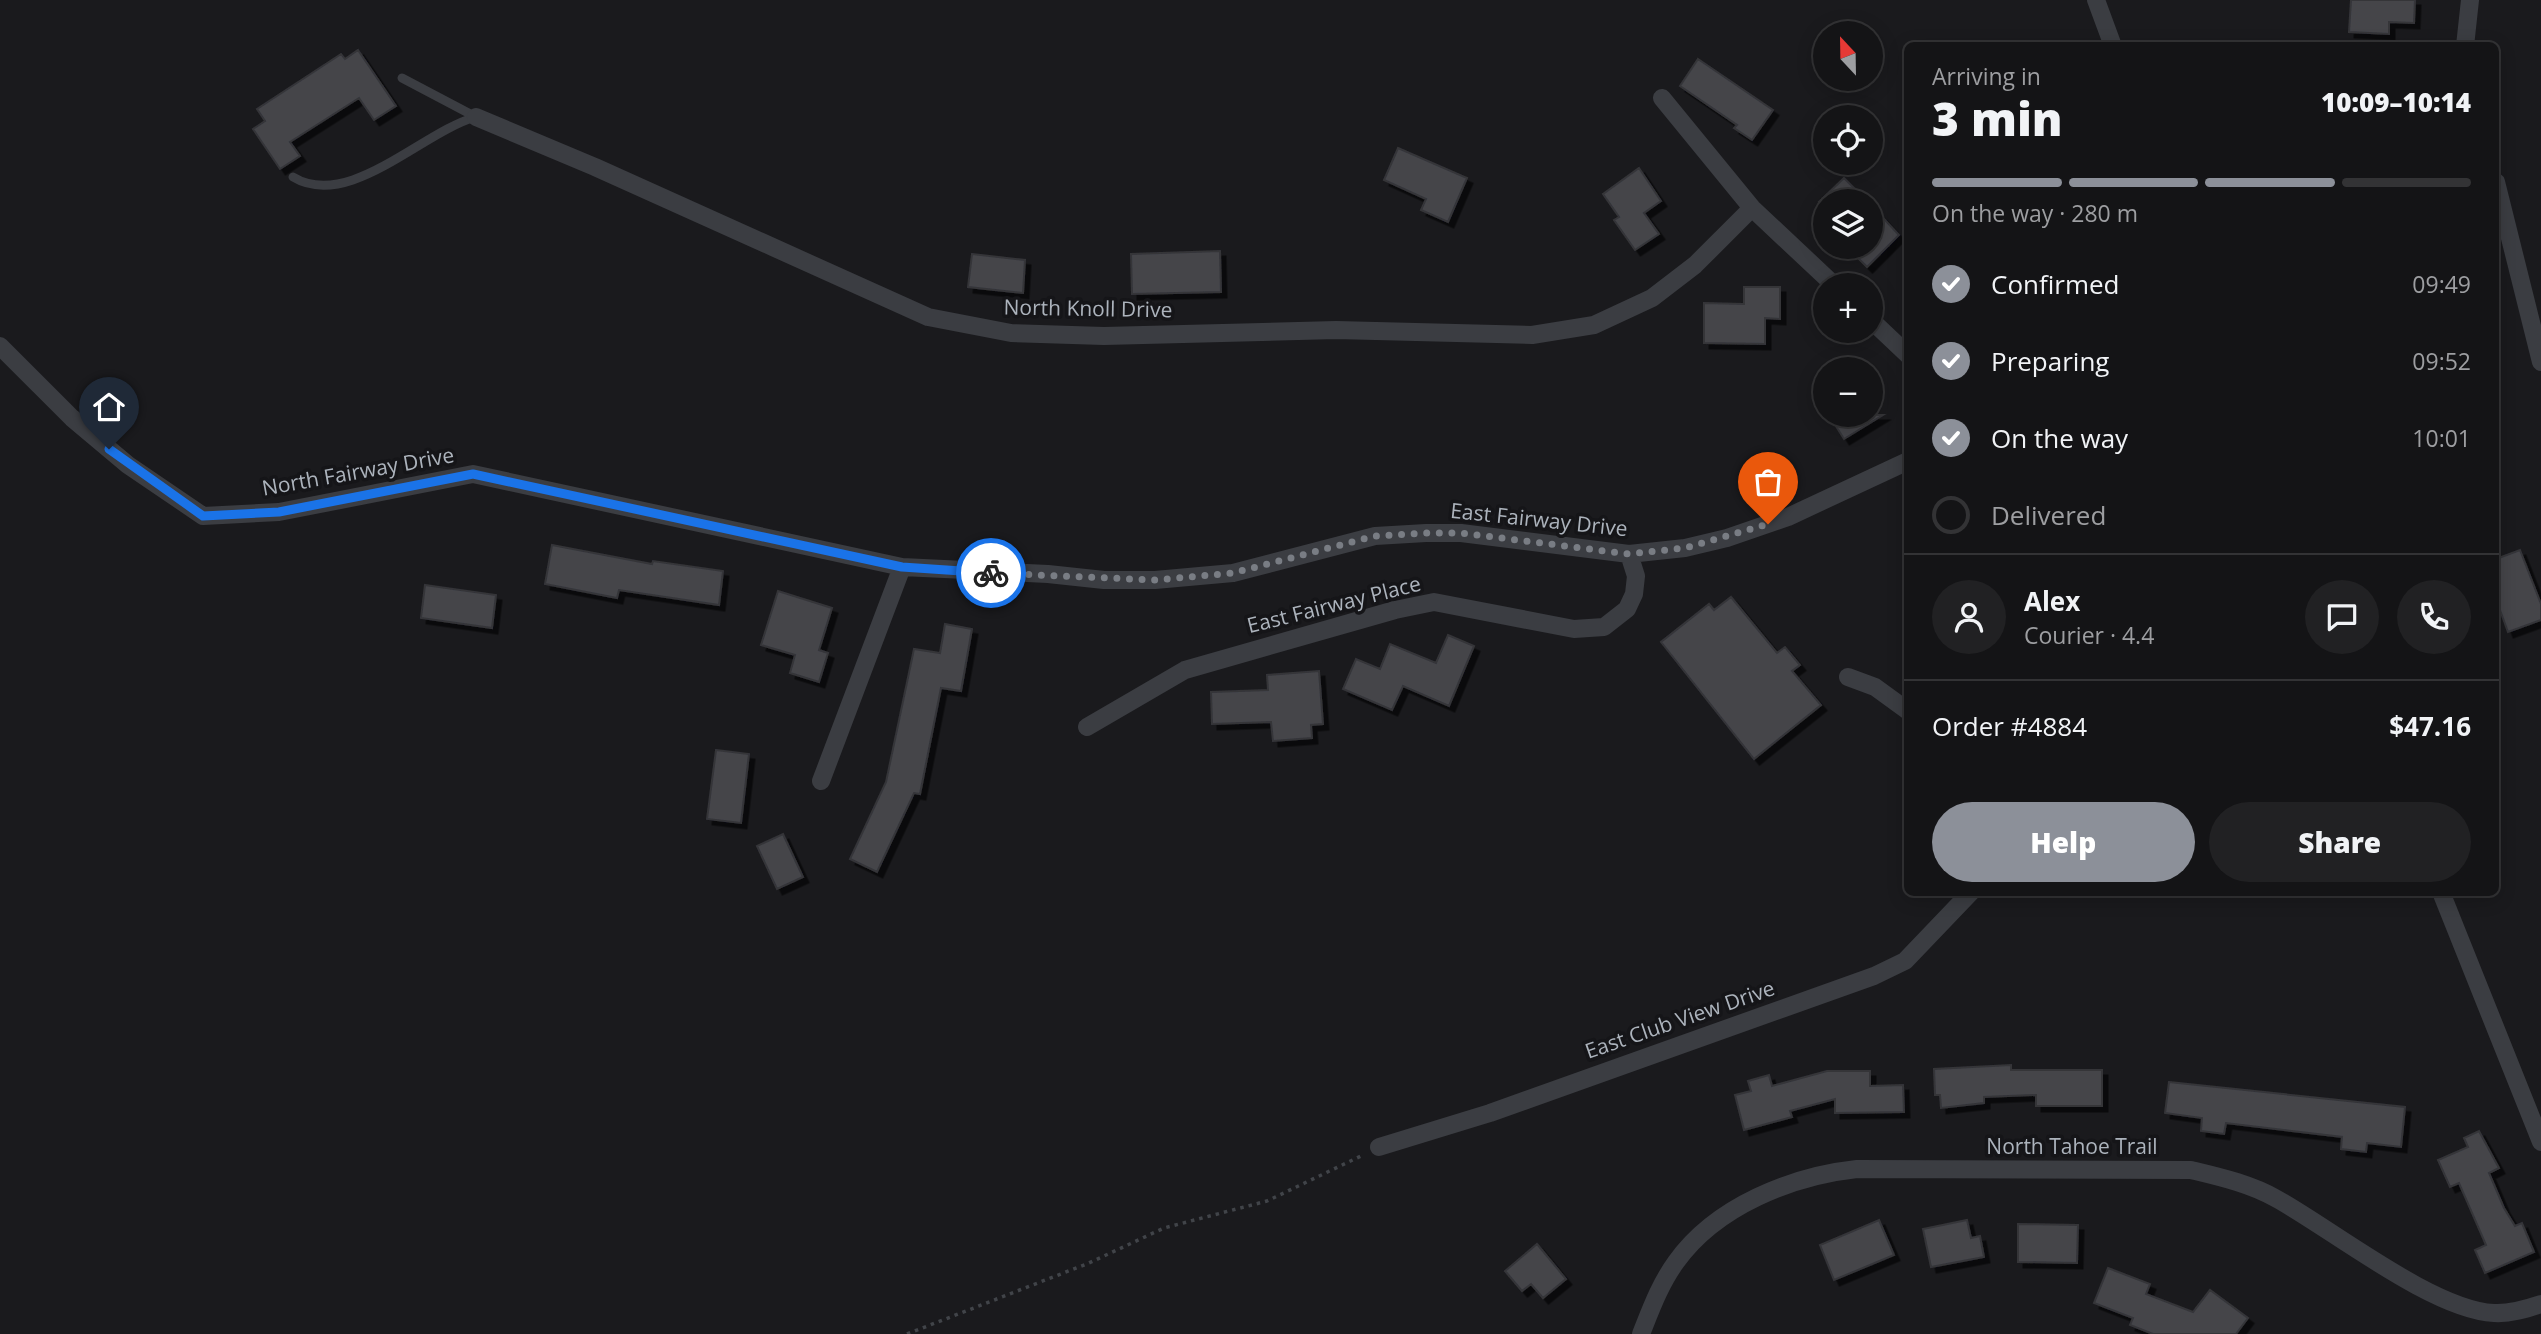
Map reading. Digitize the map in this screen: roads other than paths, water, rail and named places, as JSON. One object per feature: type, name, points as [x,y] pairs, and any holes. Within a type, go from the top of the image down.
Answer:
[{"type":"street","points":[[2095,0],[2111,42]]},
{"type":"street","points":[[2465,42],[2470,0]]},
{"type":"street","points":[[1662,98],[1752,208],[1820,273]]},
{"type":"street","name":"North Knoll Drive","points":[[476,117],[595,167],[928,317],[1011,332],[1104,336],[1336,330],[1532,335],[1594,325],[1652,298],[1695,265],[1752,208]]},
{"type":"street","points":[[2499,194],[2541,362]]},
{"type":"street","points":[[1883,331],[1904,351]]},
{"type":"street","name":"North Fairway Drive","points":[[0,346],[72,418],[128,465],[203,516],[279,512],[473,474],[902,567]]},
{"type":"street","name":"East Fairway Drive","points":[[902,567],[1155,580],[1233,573],[1375,536],[1426,533],[1461,533],[1629,554],[1685,548],[1727,538],[1788,517],[1904,463]]},
{"type":"street","name":"East Fairway Place","points":[[1087,727],[1185,670],[1395,610],[1434,602],[1574,629],[1604,627],[1627,609],[1634,594],[1636,576],[1629,554]]},
{"type":"street","points":[[821,781],[902,567]]},
{"type":"street","points":[[1848,677],[1875,687],[1904,708]]},
{"type":"street","name":"East Club View Drive","points":[[1378,1147],[1490,1113],[1874,976],[1905,961],[1967,896]]},
{"type":"street","points":[[2443,896],[2541,1142]]},
{"type":"street","name":"North Tahoe Trail","points":[[1641,1334],[1657,1295],[1676,1261],[1702,1234],[1747,1203],[1786,1182],[1819,1173],[1857,1169],[2191,1170],[2234,1181],[2275,1198],[2426,1290],[2465,1308],[2495,1314],[2541,1304]]},
{"type":"lane","points":[[402,78],[476,117]]},
{"type":"lane","points":[[293,177],[306,185],[341,183],[403,156],[458,122],[476,117]]}]
